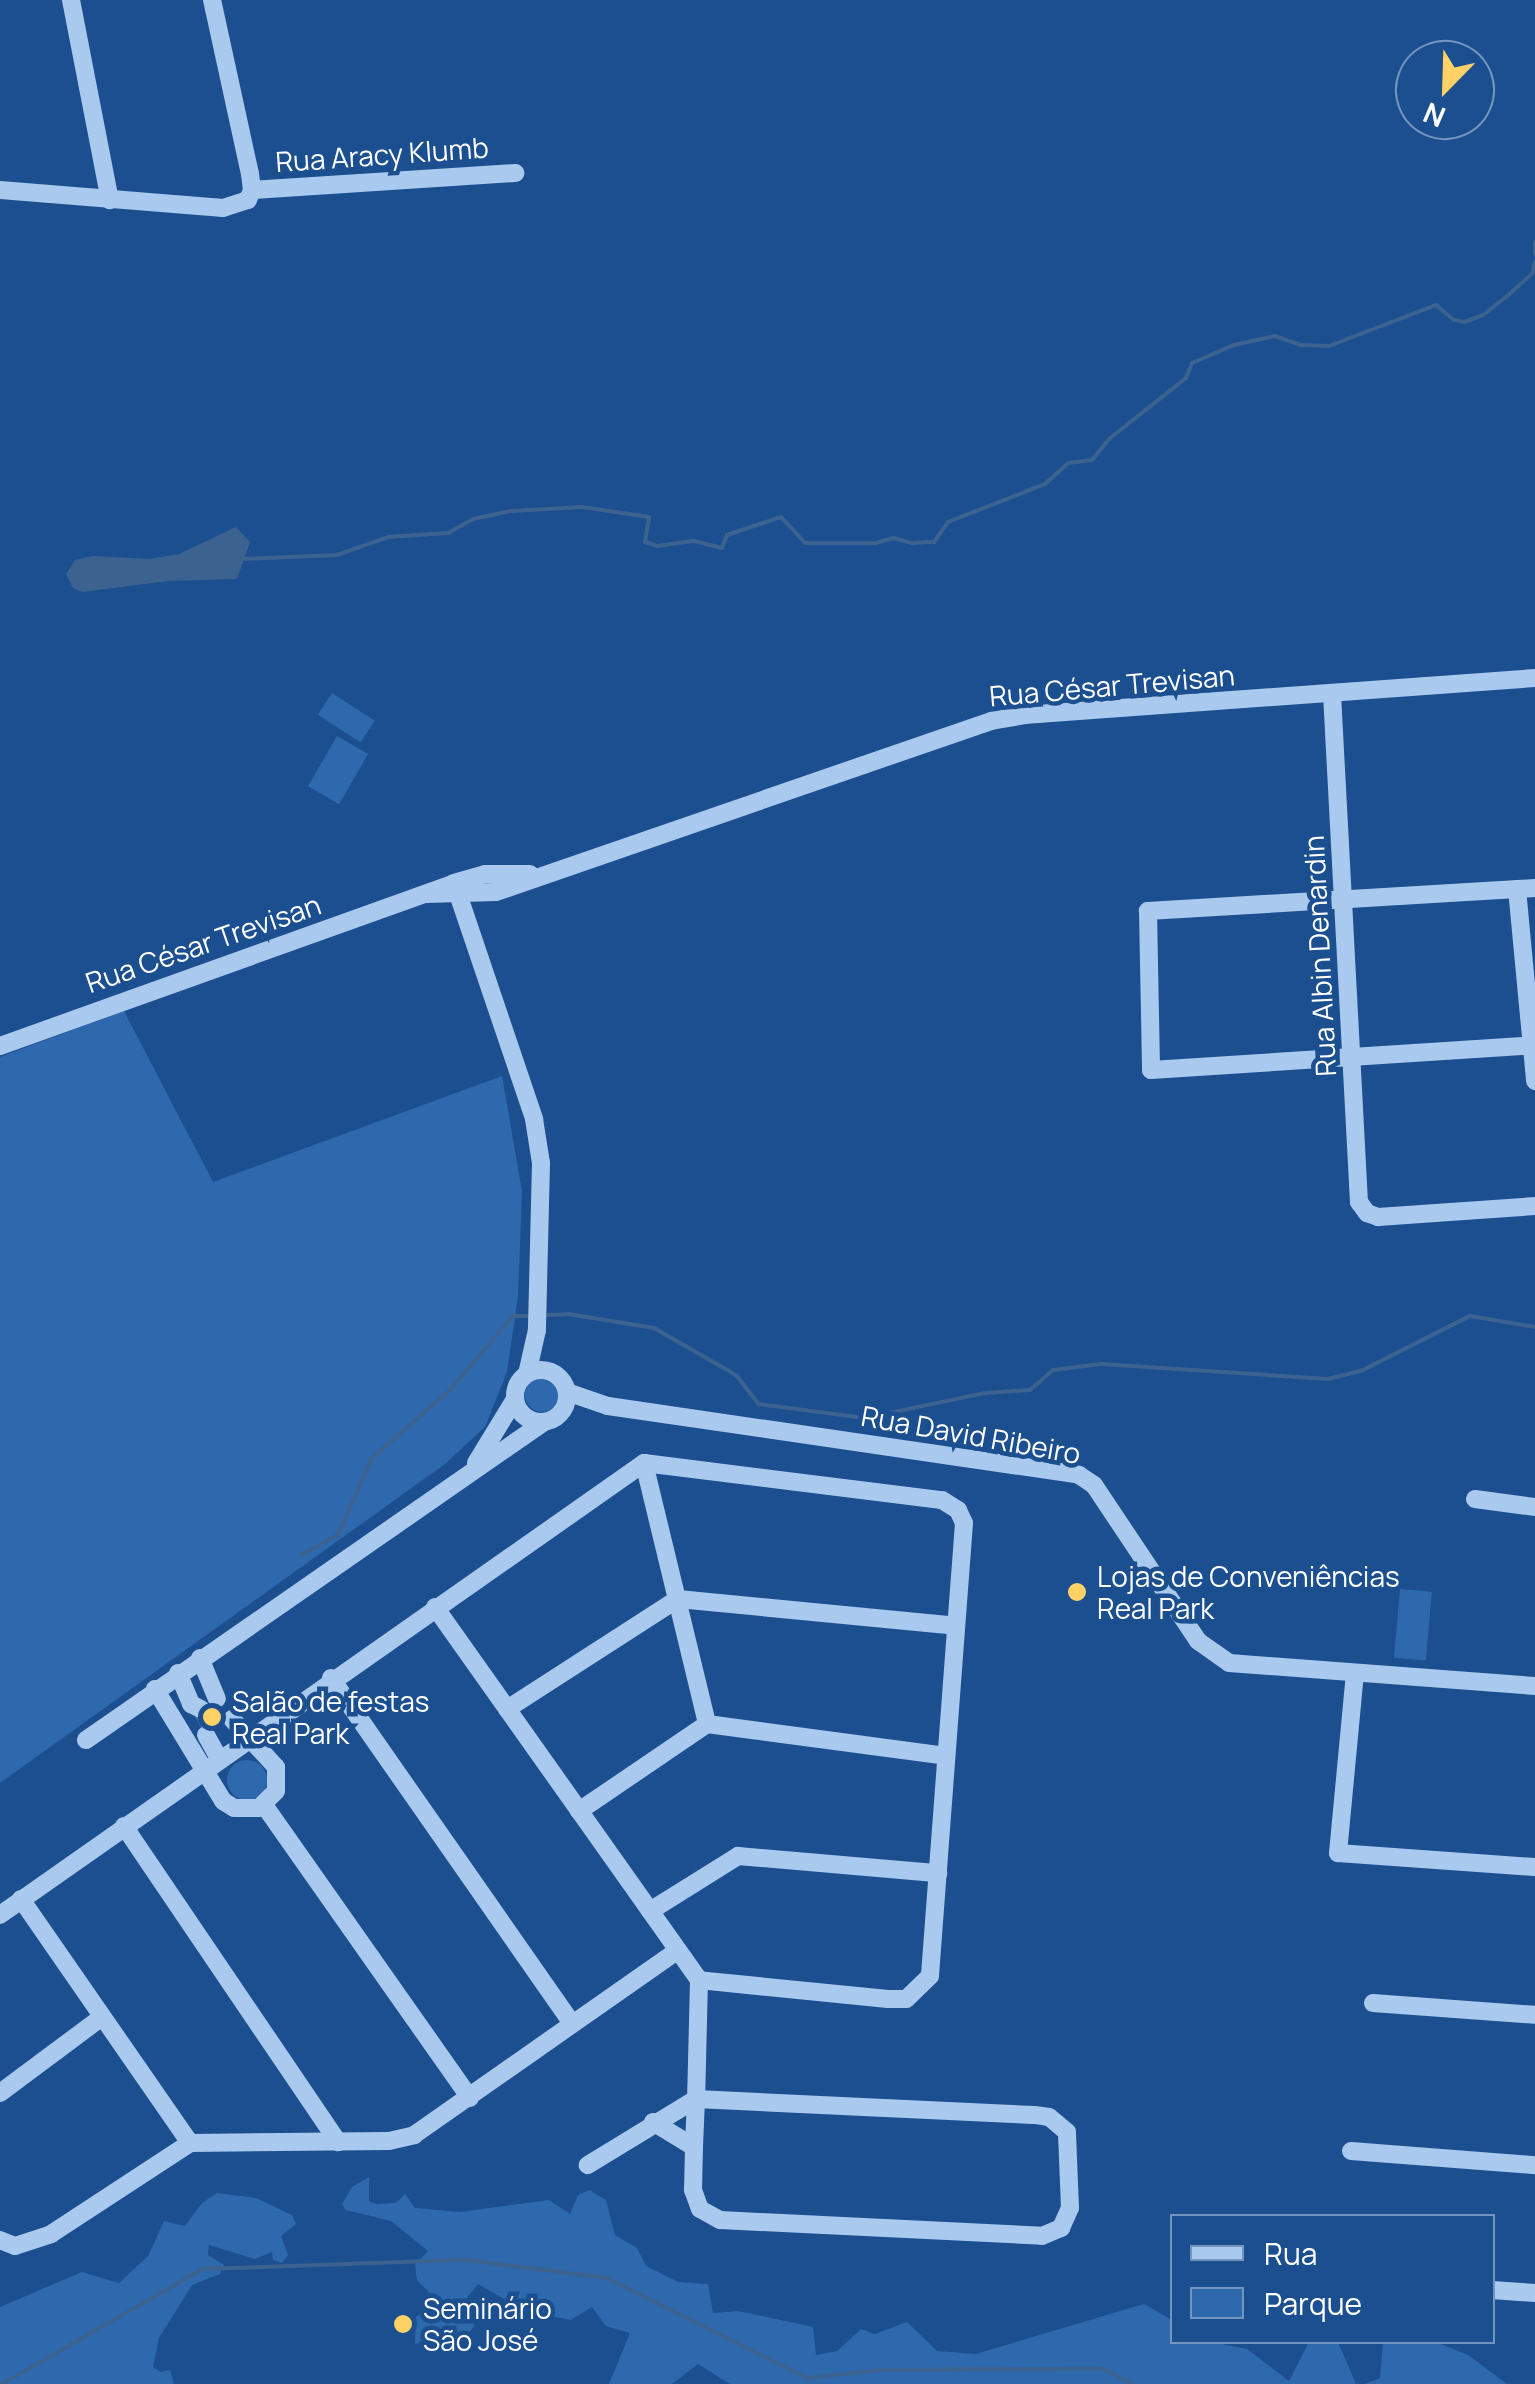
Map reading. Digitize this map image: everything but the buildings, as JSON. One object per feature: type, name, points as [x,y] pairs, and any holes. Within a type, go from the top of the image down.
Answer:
[{"type":"street","points":[[72,0],[110,200]]},
{"type":"street","points":[[212,0],[252,190]]},
{"type":"street","name":"Rua Aracy Klumb","points":[[0,190],[223,208],[239,206],[252,190],[515,173]]},
{"type":"street","name":"Rua César Trevisan","points":[[0,1046],[426,894],[456,890],[496,892],[538,874],[991,721],[1024,715],[1535,678]]},
{"type":"street","name":"Rua Albin Denardin","points":[[1332,694],[1360,1202],[1366,1213],[1378,1217],[1535,1206]]},
{"type":"street","points":[[1533,1045],[1151,1070],[1148,911],[1526,889],[1535,1081]]},
{"type":"street","points":[[456,890],[534,1120],[541,1163],[537,1330],[527,1374],[473,1468]]},
{"type":"street","points":[[86,1740],[473,1468],[562,1412],[567,1392],[537,1330]]},
{"type":"street","points":[[527,1374],[546,1370],[556,1375]]},
{"type":"street","name":"Rua David Ribeiro","points":[[567,1392],[608,1406],[1079,1475],[1094,1486],[1198,1641],[1211,1654],[1229,1663],[1535,1686]]},
{"type":"street","points":[[515,1399],[524,1416],[544,1422]]},
{"type":"street","name":"Rua David Ribeiro","points":[[562,1412],[608,1406]]},
{"type":"street","points":[[644,1463],[708,1724]]},
{"type":"street","points":[[0,1914],[331,1678],[644,1463],[942,1500],[958,1510],[964,1523],[930,1976],[906,1999],[699,1980]]},
{"type":"street","points":[[1475,1499],[1535,1507]]},
{"type":"street","points":[[507,1709],[678,1599],[956,1626]]},
{"type":"street","points":[[435,1608],[699,1980],[696,2099],[694,2147],[695,2200],[708,2216],[720,2220],[1042,2236],[1061,2228],[1070,2208],[1067,2132],[1049,2117],[696,2099],[588,2165]]},
{"type":"street","points":[[178,1672],[201,1707],[200,1658]]},
{"type":"street","points":[[1355,1673],[1338,1853],[1535,1867]]},
{"type":"street","points":[[331,1678],[572,2022]]},
{"type":"street","points":[[155,1689],[216,1760]]},
{"type":"street","points":[[210,1733],[223,1801],[247,1811],[264,1804],[276,1791],[276,1768],[232,1719]]},
{"type":"street","points":[[579,1811],[708,1724],[946,1756]]},
{"type":"street","points":[[264,1804],[470,2098]]},
{"type":"street","points":[[124,1826],[338,2142]]},
{"type":"street","points":[[650,1911],[738,1856],[938,1873]]},
{"type":"street","points":[[21,1900],[190,2144]]},
{"type":"street","points":[[0,2240],[15,2246],[51,2234],[190,2144],[389,2141],[414,2135],[678,1950]]},
{"type":"street","points":[[1373,2002],[1535,2015]]},
{"type":"street","points":[[0,2093],[102,2017]]},
{"type":"street","points":[[653,2122],[694,2147]]},
{"type":"street","points":[[1352,2150],[1535,2165]]},
{"type":"street","points":[[1495,2290],[1535,2293]]},
{"type":"green space","points":[[332,693],[375,721],[361,743],[318,715]]},
{"type":"green space","points":[[337,736],[368,754],[339,804],[308,786]]},
{"type":"green space","points":[[124,1011],[213,1182],[502,1076],[522,1191],[518,1296],[507,1372],[485,1427],[445,1464],[0,1783],[0,1057]]},
{"type":"green space","points":[[542,1378],[554,1383],[559,1395],[554,1407],[542,1412],[530,1407],[525,1395],[530,1383]]},
{"type":"green space","points":[[1400,1589],[1432,1592],[1426,1661],[1394,1658]]},
{"type":"green space","points":[[247,1760],[261,1766],[267,1780],[261,1794],[247,1800],[233,1794],[227,1780],[233,1766]]},
{"type":"green space","points":[[369,2177],[369,2201],[376,2204],[396,2203],[405,2194],[415,2208],[460,2212],[549,2200],[570,2214],[578,2195],[589,2190],[606,2200],[615,2235],[637,2248],[646,2266],[678,2282],[708,2284],[713,2313],[738,2311],[813,2327],[816,2355],[837,2351],[861,2329],[875,2334],[907,2322],[937,2351],[976,2354],[1144,2304],[1170,2319],[1170,2344],[1222,2344],[1247,2349],[1289,2381],[1308,2344],[1339,2344],[1356,2384],[730,2384],[698,2364],[672,2384],[609,2384],[630,2333],[606,2326],[592,2307],[571,2320],[525,2311],[478,2284],[463,2303],[475,2325],[467,2335],[415,2344],[416,2317],[437,2300],[417,2280],[415,2265],[428,2251],[391,2221],[346,2210],[342,2204],[352,2187]]},
{"type":"green space","points":[[217,2193],[256,2198],[292,2215],[296,2224],[281,2236],[288,2255],[282,2263],[273,2260],[272,2252],[255,2259],[209,2245],[208,2255],[224,2265],[220,2274],[192,2285],[159,2338],[153,2367],[161,2372],[170,2370],[174,2384],[0,2384],[0,2307],[82,2272],[119,2283],[148,2256],[164,2221],[185,2226],[202,2203]]},
{"type":"green space","points":[[1383,2344],[1441,2344],[1468,2355],[1507,2384],[1365,2384],[1380,2378]]},
{"type":"shaded area","points":[[236,527],[250,542],[237,579],[169,581],[82,592],[73,588],[66,574],[75,560],[93,556],[149,559],[179,554]]},
{"type":"waterway","points":[[1535,242],[1535,254]]},
{"type":"waterway","points":[[243,559],[337,555],[388,537],[448,533],[473,519],[512,511],[582,507],[649,517],[645,542],[657,546],[694,541],[722,548],[727,535],[781,517],[805,543],[876,543],[893,538],[912,543],[934,542],[948,522],[1045,484],[1068,463],[1092,460],[1109,439],[1186,378],[1192,363],[1234,345],[1275,336],[1301,345],[1329,346],[1436,305],[1454,320],[1464,322],[1483,315],[1505,298],[1532,274],[1535,262]]},
{"type":"waterway","points":[[545,1315],[568,1314],[654,1328],[736,1375],[759,1404],[865,1418],[985,1393],[1030,1390],[1053,1370],[1101,1364],[1328,1379],[1363,1370],[1470,1316],[1535,1327]]},
{"type":"waterway","points":[[301,1555],[338,1535],[372,1458],[450,1390],[513,1316],[530,1316]]},
{"type":"waterway","points":[[2,2384],[203,2269],[466,2260],[607,2278],[808,2378],[882,2370],[1103,2369],[1133,2384]]},
{"type":"tunnel","points":[[201,1709],[213,1731]]},
{"type":"place","name":"Lojas de Conveniências Real Park","points":[[1077,1592]]},
{"type":"place","name":"Salão de festas Real Park","points":[[212,1717]]},
{"type":"place","name":"Seminário São José","points":[[403,2324]]}]
